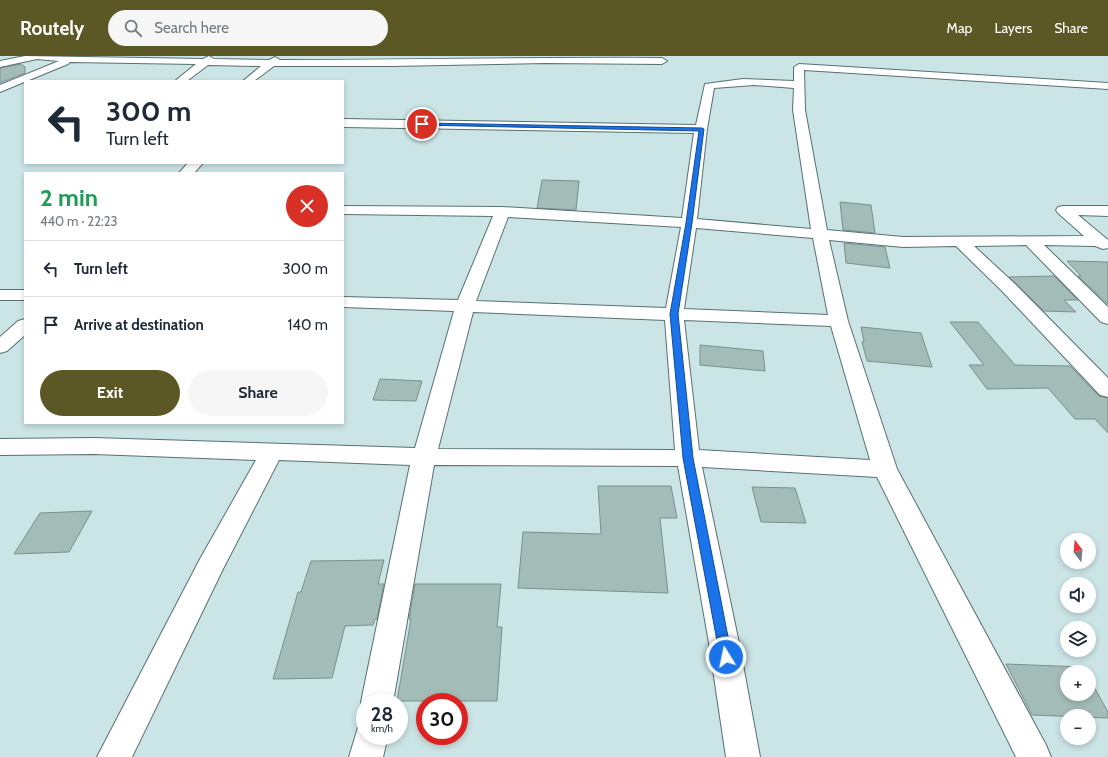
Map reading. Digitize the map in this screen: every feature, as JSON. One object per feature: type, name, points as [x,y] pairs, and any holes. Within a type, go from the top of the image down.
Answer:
[{"type":"street","points":[[249,80],[281,56]]},
{"type":"street","points":[[0,64],[33,57],[71,59],[209,59],[271,63],[545,58],[662,61]]},
{"type":"street","points":[[0,89],[71,59]]},
{"type":"street","points":[[181,80],[209,59]]},
{"type":"street","points":[[1034,757],[885,470],[839,321],[820,234],[799,110],[799,67],[1108,86]]},
{"type":"street","points":[[743,757],[724,643],[688,458],[674,314],[710,86],[728,82],[799,84]]},
{"type":"street","points":[[0,89],[24,90]]},
{"type":"street","points":[[344,123],[702,129]]},
{"type":"street","points":[[187,172],[195,164]]},
{"type":"street","points":[[344,210],[502,212],[689,223],[903,242],[1030,240],[1104,244]]},
{"type":"street","points":[[1104,244],[1063,210],[1108,211]]},
{"type":"street","points":[[379,693],[424,457],[465,306],[502,212]]},
{"type":"street","points":[[1030,240],[1108,318]]},
{"type":"street","points":[[960,242],[1008,287],[1108,390]]},
{"type":"street","points":[[0,295],[24,295]]},
{"type":"street","points":[[344,302],[839,321]]},
{"type":"street","points":[[0,347],[24,326]]},
{"type":"street","points":[[0,447],[94,446],[424,457],[688,458],[885,470]]},
{"type":"street","points":[[114,757],[210,567],[272,452]]},
{"type":"street","points":[[366,757],[369,745]]},
{"type":"building","points":[[21,64],[25,67],[25,73],[0,83],[0,68]]},
{"type":"building","points":[[542,180],[579,181],[576,210],[537,208]]},
{"type":"building","points":[[840,202],[871,205],[875,233],[843,230]]},
{"type":"building","points":[[844,243],[885,247],[890,268],[846,263]]},
{"type":"building","points":[[1067,261],[1108,262],[1108,304],[1078,276],[1081,276]]},
{"type":"building","points":[[1054,276],[1078,300],[1064,300],[1076,312],[1044,311],[1009,277]]},
{"type":"building","points":[[950,322],[978,322],[1015,365],[1070,366],[1099,396],[1108,398],[1108,433],[1095,419],[1075,419],[1048,388],[987,389],[969,365],[984,365]]},
{"type":"building","points":[[861,327],[921,333],[932,367],[867,361],[862,342],[864,342]]},
{"type":"building","points":[[700,345],[763,351],[765,371],[700,365]]},
{"type":"building","points":[[380,379],[422,381],[416,401],[373,400]]},
{"type":"building","points":[[598,486],[671,486],[677,518],[660,518],[668,593],[518,588],[523,532],[601,534]]},
{"type":"building","points":[[752,487],[795,488],[806,523],[761,522]]},
{"type":"building","points":[[92,511],[69,552],[14,554],[40,513]]},
{"type":"building","points":[[384,560],[378,584],[384,584],[377,619],[375,619],[373,625],[345,626],[332,678],[273,679],[298,592],[301,592],[311,561]]},
{"type":"building","points":[[415,584],[501,584],[497,627],[502,627],[497,701],[468,701],[468,693],[416,693],[416,701],[408,701],[408,693],[398,693],[411,619],[409,619]]},
{"type":"building","points":[[1006,664],[1060,666],[1060,701],[1096,701],[1096,691],[1108,712],[1108,718],[1096,718],[1096,709],[1060,709],[1060,716],[1032,715]]},
{"type":"route","points":[[422,124],[702,129],[689,223],[674,314],[688,458],[726,657]]}]
